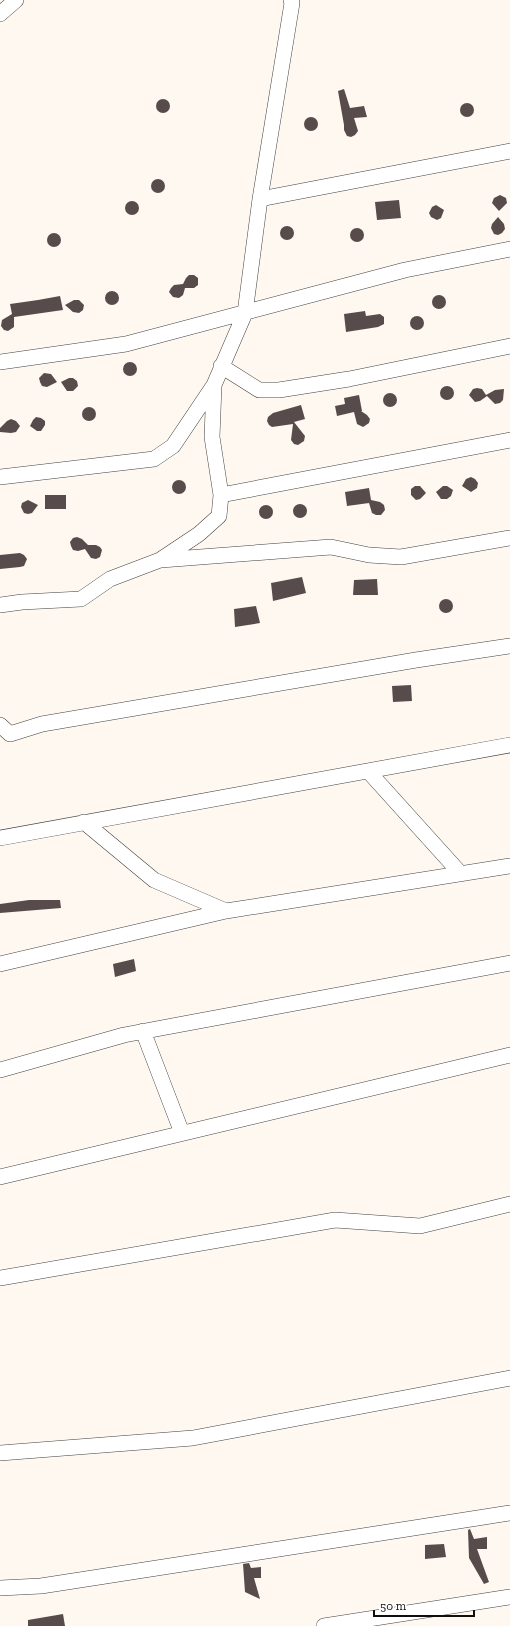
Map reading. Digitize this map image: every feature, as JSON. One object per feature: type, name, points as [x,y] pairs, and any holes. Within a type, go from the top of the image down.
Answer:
[{"type":"street","points":[[0,14],[16,0]]},
{"type":"street","points":[[0,476],[154,459],[173,446],[214,386],[245,313],[260,199],[277,102],[292,3],[291,0]]},
{"type":"street","points":[[260,199],[510,151]]},
{"type":"street","points":[[0,362],[126,344],[406,270],[510,249]]},
{"type":"street","points":[[222,366],[259,390],[279,390],[349,380],[510,346]]},
{"type":"street","points":[[0,605],[22,602],[81,599],[110,579],[160,560],[199,534],[219,516],[221,496],[212,437],[214,386]]},
{"type":"street","points":[[221,496],[510,440]]},
{"type":"street","points":[[160,560],[331,546],[369,555],[402,557],[510,538]]},
{"type":"street","points":[[0,725],[10,734],[42,724],[416,660],[510,646]]},
{"type":"street","points":[[0,838],[510,745]]},
{"type":"street","points":[[368,771],[461,874]]},
{"type":"street","points":[[84,822],[154,880],[226,911]]},
{"type":"street","points":[[0,964],[226,911],[510,866]]},
{"type":"street","points":[[0,1070],[143,1031],[510,963]]},
{"type":"street","points":[[143,1031],[182,1133]]},
{"type":"street","points":[[0,1177],[510,1055]]},
{"type":"street","points":[[0,1278],[335,1220],[420,1226],[510,1204]]},
{"type":"street","points":[[0,1453],[193,1438],[510,1378]]},
{"type":"street","points":[[0,1588],[40,1586],[510,1512]]},
{"type":"street","points":[[324,1626],[510,1597]]},
{"type":"building","points":[[344,89],[350,108],[364,106],[367,117],[354,118],[358,131],[351,137],[347,136],[344,130],[338,91]]},
{"type":"building","points":[[163,99],[168,101],[170,106],[168,111],[163,113],[158,111],[156,106],[158,101]]},
{"type":"building","points":[[467,103],[472,105],[474,110],[472,115],[467,117],[462,115],[460,110],[462,105]]},
{"type":"building","points":[[311,117],[316,119],[318,124],[316,129],[311,131],[306,129],[304,124],[306,119]]},
{"type":"building","points":[[158,179],[163,181],[165,186],[163,191],[158,193],[153,191],[151,186],[153,181]]},
{"type":"building","points":[[500,195],[506,198],[507,203],[499,211],[492,203],[494,198]]},
{"type":"building","points":[[399,200],[401,218],[377,220],[375,202]]},
{"type":"building","points":[[132,201],[137,203],[139,208],[137,213],[132,215],[127,213],[125,208],[127,203]]},
{"type":"building","points":[[436,205],[444,210],[441,218],[437,220],[431,217],[429,213],[432,207]]},
{"type":"building","points":[[498,217],[504,224],[505,229],[498,235],[494,234],[491,228],[492,224]]},
{"type":"building","points":[[287,226],[292,228],[294,233],[292,238],[287,240],[282,238],[280,233],[282,228]]},
{"type":"building","points":[[357,228],[362,230],[364,235],[362,240],[357,242],[352,240],[350,235],[352,230]]},
{"type":"building","points":[[54,233],[59,235],[61,240],[59,245],[54,247],[49,245],[47,240],[49,235]]},
{"type":"building","points":[[189,275],[194,275],[198,278],[198,285],[194,288],[185,288],[183,295],[179,298],[173,297],[169,292],[171,288],[174,285],[183,284]]},
{"type":"building","points":[[112,291],[117,293],[119,298],[117,303],[112,305],[107,303],[105,298],[107,293]]},
{"type":"building","points":[[439,295],[444,297],[446,302],[444,307],[439,309],[434,307],[432,302],[434,297]]},
{"type":"building","points":[[60,296],[63,310],[14,317],[14,327],[8,331],[4,330],[1,326],[2,320],[12,314],[10,304]]},
{"type":"building","points":[[74,300],[79,300],[84,305],[83,310],[79,313],[73,312],[65,305]]},
{"type":"building","points":[[365,311],[366,316],[380,314],[384,317],[384,324],[378,327],[346,332],[344,314]]},
{"type":"building","points":[[414,316],[420,316],[424,320],[424,326],[420,330],[414,330],[410,326],[410,320]]},
{"type":"building","points":[[130,362],[135,364],[137,369],[135,374],[130,376],[125,374],[123,369],[125,364]]},
{"type":"building","points":[[44,373],[51,374],[57,382],[47,387],[42,386],[39,378]]},
{"type":"building","points":[[69,378],[73,378],[77,381],[78,386],[73,391],[67,391],[61,382]]},
{"type":"building","points":[[447,386],[452,388],[454,393],[452,398],[447,400],[442,398],[440,393],[442,388]]},
{"type":"building","points":[[473,389],[482,389],[486,395],[495,390],[504,389],[503,400],[500,403],[495,404],[487,396],[480,401],[475,402],[469,395]]},
{"type":"building","points":[[390,393],[395,395],[397,400],[395,405],[390,407],[385,405],[383,400],[385,395]]},
{"type":"building","points":[[359,395],[361,411],[370,419],[369,423],[363,427],[357,424],[354,412],[337,416],[335,406],[345,404],[344,398]]},
{"type":"building","points":[[301,405],[305,419],[294,422],[305,436],[304,441],[298,445],[294,444],[291,440],[293,424],[272,427],[267,421],[268,417],[273,413]]},
{"type":"building","points":[[89,407],[94,409],[96,414],[94,419],[89,421],[84,419],[82,414],[84,409]]},
{"type":"building","points":[[36,417],[45,421],[45,425],[41,431],[37,431],[30,426]]},
{"type":"building","points":[[11,419],[16,421],[20,426],[16,432],[0,432],[0,428]]},
{"type":"building","points":[[471,477],[478,483],[477,488],[471,492],[462,486],[466,479]]},
{"type":"building","points":[[179,480],[184,482],[186,487],[184,492],[179,494],[174,492],[172,487],[174,482]]},
{"type":"building","points":[[415,486],[420,486],[426,493],[420,499],[416,500],[411,495],[411,489]]},
{"type":"building","points":[[443,486],[447,486],[453,490],[451,496],[447,499],[441,499],[436,492]]},
{"type":"building","points":[[369,488],[371,500],[380,502],[384,505],[385,510],[381,515],[372,513],[369,503],[347,506],[345,492]]},
{"type":"building","points":[[45,495],[66,495],[66,509],[45,509]]},
{"type":"building","points":[[28,500],[38,505],[32,513],[28,514],[24,513],[21,507],[22,503]]},
{"type":"building","points":[[300,504],[305,506],[307,511],[305,516],[300,518],[295,516],[293,511],[295,506]]},
{"type":"building","points":[[266,505],[271,507],[273,512],[271,517],[266,519],[261,517],[259,512],[261,507]]},
{"type":"building","points":[[77,537],[82,539],[88,545],[96,545],[100,547],[102,550],[100,557],[96,559],[91,558],[85,549],[78,551],[73,550],[70,542],[73,538]]},
{"type":"building","points":[[20,553],[27,559],[24,566],[0,569],[0,555]]},
{"type":"building","points":[[302,577],[306,593],[273,601],[271,583]]},
{"type":"building","points":[[377,579],[378,595],[353,595],[354,580]]},
{"type":"building","points":[[446,599],[451,601],[453,606],[451,611],[446,613],[441,611],[439,606],[441,601]]},
{"type":"building","points":[[256,606],[260,623],[235,627],[234,609]]},
{"type":"building","points":[[411,685],[412,701],[393,702],[392,686]]},
{"type":"building","points":[[29,900],[60,900],[61,908],[0,913],[0,904]]},
{"type":"building","points":[[134,959],[136,971],[115,977],[113,964]]},
{"type":"building","points":[[470,1529],[474,1539],[487,1537],[487,1549],[477,1549],[489,1582],[484,1584],[469,1558],[468,1530]]},
{"type":"building","points":[[444,1544],[446,1557],[425,1559],[425,1545]]},
{"type":"building","points":[[249,1563],[251,1568],[261,1567],[261,1578],[254,1578],[260,1599],[245,1592],[243,1564]]},
{"type":"building","points":[[63,1614],[65,1626],[28,1626],[28,1620]]}]
